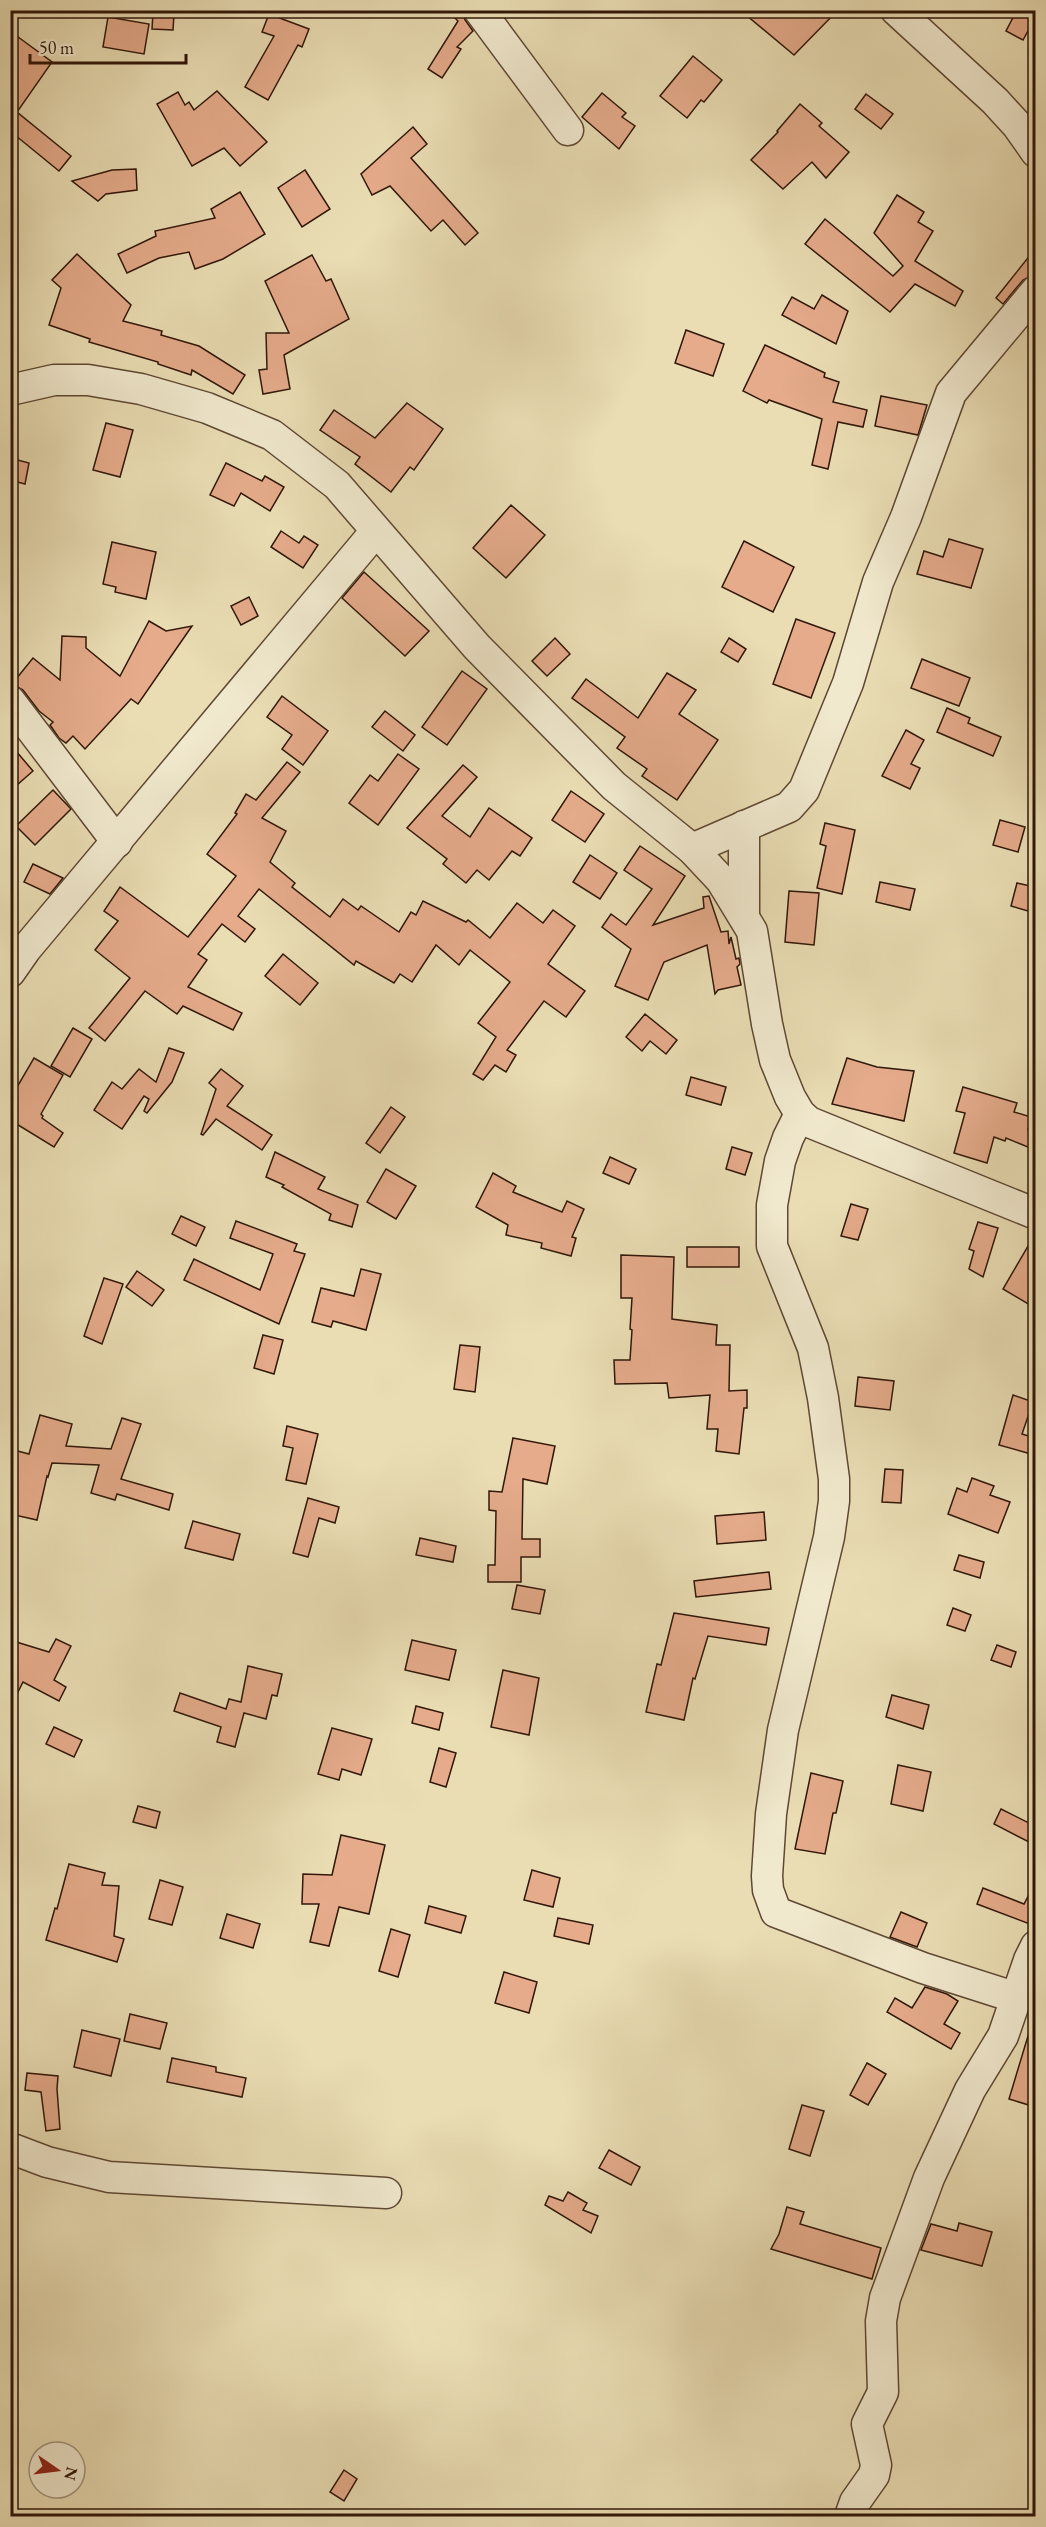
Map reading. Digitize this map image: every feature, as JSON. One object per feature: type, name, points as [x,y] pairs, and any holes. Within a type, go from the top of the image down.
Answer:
[{"type":"street","points":[[479,10],[568,130]]},
{"type":"street","points":[[896,10],[994,101],[1017,125],[1035,152]]},
{"type":"street","points":[[693,849],[789,807],[808,783],[848,683],[878,582],[906,518],[951,393],[1035,291]]},
{"type":"street","points":[[10,390],[54,380],[88,380],[141,388],[207,408],[272,435],[337,485],[477,646],[614,786],[693,849],[721,880],[752,931],[775,1060],[790,1097],[800,1114],[809,1122],[1035,1214]]},
{"type":"street","points":[[10,972],[26,949],[376,531]]},
{"type":"street","points":[[10,700],[117,842]]},
{"type":"street","points":[[744,826],[744,915]]},
{"type":"street","points":[[800,1114],[780,1161],[772,1205],[772,1246],[813,1348],[834,1479],[834,1501],[829,1537],[783,1730],[771,1814],[767,1876],[770,1899],[776,1912],[923,1968],[1017,1998]]},
{"type":"street","points":[[850,2517],[855,2502],[874,2475],[876,2465],[867,2424],[883,2392],[881,2321],[885,2298],[939,2154],[970,2090],[1003,2036],[1035,1946]]},
{"type":"street","points":[[10,2148],[47,2162],[109,2176],[386,2193]]},
{"type":"building","points":[[447,10],[462,10],[465,20],[473,31],[457,47],[461,49],[442,78],[428,69],[458,21]]},
{"type":"building","points":[[740,10],[838,10],[794,55]]},
{"type":"building","points":[[1017,10],[1035,10],[1035,18],[1023,40],[1006,31]]},
{"type":"building","points":[[153,13],[174,14],[173,30],[152,29]]},
{"type":"building","points":[[269,14],[309,29],[302,47],[298,45],[268,100],[245,87],[274,36],[262,32]]},
{"type":"building","points":[[108,17],[149,24],[144,54],[103,47]]},
{"type":"building","points":[[10,31],[52,62],[17,112],[71,156],[59,171],[10,131]]},
{"type":"building","points":[[693,56],[722,80],[704,102],[701,100],[687,118],[660,96]]},
{"type":"building","points":[[217,91],[267,142],[240,166],[224,148],[192,166],[157,104],[178,92],[185,105],[189,102],[194,110]]},
{"type":"building","points":[[602,93],[626,113],[622,117],[635,126],[619,149],[582,117]]},
{"type":"building","points":[[866,94],[893,114],[881,129],[855,109]]},
{"type":"building","points":[[800,104],[822,123],[819,126],[849,152],[826,178],[812,162],[783,189],[751,160],[778,132]]},
{"type":"building","points":[[413,127],[427,144],[411,158],[478,233],[465,245],[443,220],[431,231],[390,186],[372,195],[361,174]]},
{"type":"building","points":[[136,169],[137,190],[106,194],[98,201],[72,181],[112,170]]},
{"type":"building","points":[[305,170],[330,209],[302,227],[278,188]]},
{"type":"building","points":[[240,192],[265,234],[223,259],[195,269],[189,252],[159,258],[127,273],[118,254],[156,236],[155,231],[215,218],[211,209]]},
{"type":"building","points":[[897,195],[924,212],[918,222],[933,231],[915,261],[963,291],[955,306],[915,284],[890,312],[805,244],[825,219],[893,276],[903,266],[874,233]]},
{"type":"building","points":[[1035,249],[1035,274],[1023,280],[1003,304],[996,298]]},
{"type":"building","points":[[77,254],[131,305],[123,321],[162,331],[161,335],[199,346],[245,375],[233,394],[192,370],[191,375],[158,364],[158,362],[89,342],[90,339],[49,325],[61,288],[52,280]]},
{"type":"building","points":[[312,255],[326,281],[331,279],[349,319],[284,355],[290,389],[263,394],[259,370],[267,369],[266,333],[289,333],[265,281]]},
{"type":"building","points":[[822,295],[848,311],[836,344],[782,315],[792,297],[814,309]]},
{"type":"building","points":[[686,330],[724,344],[713,376],[675,363]]},
{"type":"building","points":[[765,345],[825,373],[824,377],[839,382],[833,402],[867,410],[863,427],[838,422],[828,469],[812,465],[822,419],[769,400],[767,403],[743,391]]},
{"type":"building","points":[[881,396],[927,405],[918,435],[875,426]]},
{"type":"building","points":[[407,403],[443,429],[414,470],[410,467],[391,492],[355,464],[360,457],[320,430],[334,410],[375,438]]},
{"type":"building","points":[[106,423],[133,430],[120,477],[93,470]]},
{"type":"building","points":[[10,458],[29,463],[25,484],[10,480]]},
{"type":"building","points":[[226,463],[262,481],[265,476],[284,487],[270,511],[241,493],[234,506],[210,495]]},
{"type":"building","points":[[511,505],[545,535],[506,578],[473,548]]},
{"type":"building","points":[[281,531],[299,543],[304,536],[318,545],[303,568],[271,547]]},
{"type":"building","points":[[949,539],[983,549],[971,588],[917,574],[924,551],[943,557]]},
{"type":"building","points":[[744,541],[794,567],[773,612],[722,587]]},
{"type":"building","points":[[112,542],[156,552],[146,599],[115,592],[116,587],[103,584]]},
{"type":"building","points":[[364,572],[429,631],[405,656],[342,598]]},
{"type":"building","points":[[249,597],[258,616],[241,625],[231,606]]},
{"type":"building","points":[[796,619],[835,633],[811,698],[773,684]]},
{"type":"building","points":[[149,621],[166,631],[192,626],[138,704],[131,699],[85,749],[73,736],[66,743],[59,738],[50,725],[53,722],[39,711],[23,690],[12,684],[33,658],[60,680],[62,636],[86,637],[86,648],[120,676]]},
{"type":"building","points":[[555,638],[570,654],[547,676],[532,661]]},
{"type":"building","points":[[729,638],[746,649],[738,662],[721,652]]},
{"type":"building","points":[[922,659],[970,678],[959,706],[911,688]]},
{"type":"building","points":[[462,671],[487,689],[447,745],[422,727]]},
{"type":"building","points":[[667,673],[696,690],[679,714],[718,740],[677,800],[642,776],[647,769],[617,748],[625,737],[572,698],[586,679],[638,718]]},
{"type":"building","points":[[282,696],[328,731],[303,765],[282,749],[292,735],[267,717]]},
{"type":"building","points":[[947,708],[970,718],[968,723],[1001,737],[993,756],[937,732]]},
{"type":"building","points":[[385,711],[415,735],[403,751],[372,727]]},
{"type":"building","points":[[906,730],[924,740],[911,764],[920,768],[910,789],[882,776]]},
{"type":"building","points":[[10,744],[33,771],[10,791]]},
{"type":"building","points":[[398,754],[419,769],[378,825],[349,803],[370,775],[378,781]]},
{"type":"building","points":[[287,762],[300,772],[262,818],[286,831],[270,862],[295,883],[292,887],[330,917],[343,899],[358,910],[361,906],[399,932],[411,912],[416,915],[423,901],[466,922],[468,920],[490,938],[517,903],[543,923],[553,910],[575,926],[548,964],[585,991],[566,1017],[544,1001],[507,1050],[516,1055],[506,1072],[495,1065],[483,1080],[473,1074],[496,1037],[478,1023],[510,982],[470,950],[459,965],[436,945],[412,982],[400,974],[394,983],[356,961],[354,965],[259,889],[238,916],[255,929],[245,942],[222,924],[198,954],[207,960],[188,987],[242,1013],[233,1030],[183,1006],[177,1014],[145,991],[105,1041],[89,1028],[130,978],[95,950],[118,921],[104,911],[120,887],[188,937],[236,876],[207,854],[237,814],[235,813],[246,794],[256,800]]},
{"type":"building","points":[[463,765],[477,777],[442,816],[470,837],[489,808],[532,838],[520,856],[512,851],[489,880],[477,870],[466,883],[443,864],[447,859],[407,828]]},
{"type":"building","points":[[53,790],[71,809],[35,845],[16,826]]},
{"type":"building","points":[[571,791],[604,814],[585,842],[552,820]]},
{"type":"building","points":[[1000,820],[1025,827],[1018,852],[993,845]]},
{"type":"building","points":[[825,823],[855,830],[842,894],[817,888],[826,846],[820,844]]},
{"type":"building","points":[[640,846],[685,876],[653,925],[704,908],[703,897],[709,896],[721,932],[728,931],[729,944],[731,937],[736,959],[739,958],[740,964],[737,967],[741,985],[718,990],[715,994],[707,945],[664,962],[648,1000],[615,986],[631,949],[602,927],[611,914],[626,925],[652,889],[624,870]]},
{"type":"building","points":[[590,855],[617,873],[600,899],[573,882]]},
{"type":"building","points":[[33,864],[63,878],[50,894],[24,882]]},
{"type":"building","points":[[880,882],[915,889],[910,910],[876,902]]},
{"type":"building","points":[[1017,883],[1035,887],[1035,913],[1011,906]]},
{"type":"building","points":[[789,891],[819,893],[814,945],[785,942]]},
{"type":"building","points":[[283,954],[318,983],[300,1005],[265,976]]},
{"type":"building","points":[[645,1014],[677,1040],[666,1054],[650,1041],[642,1051],[626,1037]]},
{"type":"building","points":[[73,1028],[92,1039],[70,1077],[51,1066]]},
{"type":"building","points":[[169,1048],[184,1053],[172,1082],[147,1113],[144,1111],[149,1099],[144,1096],[122,1129],[94,1110],[112,1082],[122,1089],[139,1069],[156,1082]]},
{"type":"building","points":[[34,1058],[63,1075],[41,1114],[42,1118],[63,1133],[54,1147],[10,1120],[10,1099]]},
{"type":"building","points":[[847,1058],[877,1067],[914,1071],[904,1121],[832,1104]]},
{"type":"building","points":[[221,1069],[243,1086],[227,1106],[272,1135],[262,1150],[216,1119],[203,1135],[201,1134],[216,1089],[209,1083]]},
{"type":"building","points":[[691,1077],[726,1087],[721,1105],[686,1095]]},
{"type":"building","points":[[963,1087],[1017,1103],[1014,1112],[1031,1117],[1028,1130],[1035,1132],[1035,1150],[1006,1138],[1005,1141],[994,1137],[987,1163],[954,1153],[965,1113],[956,1111]]},
{"type":"building","points":[[391,1107],[405,1117],[380,1153],[366,1143]]},
{"type":"building","points":[[732,1147],[752,1153],[745,1175],[726,1169]]},
{"type":"building","points":[[275,1152],[325,1177],[318,1189],[358,1205],[352,1227],[329,1220],[331,1214],[282,1187],[284,1185],[266,1177]]},
{"type":"building","points":[[610,1157],[636,1169],[629,1184],[603,1173]]},
{"type":"building","points":[[386,1169],[416,1186],[396,1219],[367,1202]]},
{"type":"building","points":[[493,1173],[516,1186],[513,1192],[562,1212],[567,1201],[584,1209],[572,1237],[576,1238],[571,1256],[541,1248],[542,1243],[506,1235],[508,1225],[476,1207]]},
{"type":"building","points":[[851,1204],[868,1209],[858,1240],[841,1236]]},
{"type":"building","points":[[181,1216],[205,1227],[196,1246],[172,1234]]},
{"type":"building","points":[[236,1221],[297,1244],[294,1251],[305,1254],[279,1324],[184,1280],[194,1259],[260,1290],[273,1254],[230,1238]]},
{"type":"building","points":[[978,1222],[998,1228],[983,1277],[969,1269],[974,1251],[969,1249]]},
{"type":"building","points":[[1035,1234],[1035,1308],[1003,1289]]},
{"type":"building","points":[[687,1247],[739,1247],[739,1267],[687,1267]]},
{"type":"building","points":[[621,1255],[674,1257],[672,1319],[717,1325],[716,1345],[730,1345],[729,1391],[747,1390],[747,1408],[744,1408],[739,1454],[716,1451],[718,1429],[707,1429],[710,1395],[669,1398],[667,1383],[615,1384],[614,1360],[630,1360],[632,1330],[630,1329],[632,1298],[621,1298]]},
{"type":"building","points":[[361,1269],[381,1274],[366,1330],[333,1321],[331,1327],[312,1322],[321,1288],[354,1296]]},
{"type":"building","points":[[137,1271],[164,1290],[152,1306],[126,1287]]},
{"type":"building","points":[[104,1278],[123,1284],[102,1344],[84,1336]]},
{"type":"building","points":[[263,1335],[283,1340],[274,1374],[254,1368]]},
{"type":"building","points":[[460,1345],[480,1347],[475,1392],[454,1389]]},
{"type":"building","points":[[858,1377],[894,1381],[890,1410],[855,1406]]},
{"type":"building","points":[[1013,1395],[1033,1402],[1022,1434],[1035,1438],[1031,1454],[999,1445]]},
{"type":"building","points":[[40,1415],[72,1424],[66,1446],[111,1449],[122,1418],[141,1424],[121,1479],[173,1494],[169,1510],[117,1494],[115,1500],[91,1493],[99,1465],[52,1463],[37,1520],[10,1514],[10,1449],[29,1454]]},
{"type":"building","points":[[287,1426],[318,1434],[306,1484],[286,1480],[293,1448],[283,1446]]},
{"type":"building","points":[[513,1438],[555,1446],[547,1484],[523,1479],[522,1539],[540,1539],[540,1557],[521,1557],[521,1582],[488,1582],[488,1565],[495,1565],[496,1511],[489,1510],[489,1491],[502,1492]]},
{"type":"building","points":[[885,1469],[903,1470],[901,1503],[882,1502]]},
{"type":"building","points":[[972,1478],[994,1486],[990,1495],[1010,1502],[998,1533],[948,1514],[957,1488],[967,1492]]},
{"type":"building","points":[[308,1498],[339,1507],[335,1523],[319,1518],[308,1557],[293,1553]]},
{"type":"building","points":[[764,1512],[766,1540],[717,1544],[715,1516]]},
{"type":"building","points":[[193,1521],[240,1534],[233,1560],[185,1548]]},
{"type":"building","points":[[420,1538],[456,1546],[453,1562],[416,1555]]},
{"type":"building","points":[[959,1555],[984,1562],[980,1578],[954,1570]]},
{"type":"building","points":[[769,1572],[771,1589],[696,1597],[694,1581]]},
{"type":"building","points":[[517,1585],[545,1590],[540,1614],[512,1609]]},
{"type":"building","points":[[953,1608],[971,1615],[965,1631],[947,1625]]},
{"type":"building","points":[[674,1613],[769,1628],[766,1645],[708,1636],[695,1679],[693,1678],[684,1720],[646,1712],[657,1664],[661,1665]]},
{"type":"building","points":[[56,1639],[71,1646],[54,1680],[66,1687],[59,1701],[23,1682],[10,1708],[10,1640],[49,1652]]},
{"type":"building","points":[[412,1640],[456,1650],[449,1680],[405,1670]]},
{"type":"building","points":[[997,1645],[1016,1652],[1011,1667],[991,1660]]},
{"type":"building","points":[[248,1666],[282,1674],[277,1696],[272,1695],[266,1719],[244,1713],[235,1747],[217,1742],[221,1727],[174,1711],[180,1693],[226,1709],[229,1699],[241,1702]]},
{"type":"building","points":[[503,1670],[539,1678],[529,1735],[491,1727]]},
{"type":"building","points":[[892,1695],[929,1705],[923,1729],[886,1717]]},
{"type":"building","points":[[416,1706],[443,1713],[439,1730],[412,1723]]},
{"type":"building","points":[[54,1727],[82,1740],[74,1757],[46,1744]]},
{"type":"building","points":[[332,1728],[372,1739],[361,1775],[342,1769],[339,1780],[318,1774]]},
{"type":"building","points":[[439,1748],[456,1753],[446,1787],[430,1782]]},
{"type":"building","points":[[898,1765],[931,1772],[923,1811],[891,1804]]},
{"type":"building","points":[[811,1773],[843,1781],[836,1813],[833,1813],[825,1854],[795,1849]]},
{"type":"building","points":[[138,1806],[160,1812],[156,1828],[133,1822]]},
{"type":"building","points":[[1001,1809],[1035,1826],[1029,1842],[994,1824]]},
{"type":"building","points":[[341,1835],[385,1845],[369,1914],[339,1907],[329,1946],[310,1942],[319,1904],[302,1904],[303,1874],[332,1875]]},
{"type":"building","points":[[69,1864],[105,1873],[102,1885],[119,1886],[114,1936],[124,1939],[117,1962],[46,1940]]},
{"type":"building","points":[[532,1870],[560,1878],[553,1907],[524,1900]]},
{"type":"building","points":[[160,1880],[183,1887],[172,1925],[149,1919]]},
{"type":"building","points":[[1035,1883],[1035,1926],[977,1904],[983,1888],[1024,1904]]},
{"type":"building","points":[[429,1906],[466,1916],[461,1933],[425,1923]]},
{"type":"building","points":[[901,1912],[927,1923],[917,1947],[890,1937]]},
{"type":"building","points":[[227,1914],[260,1924],[253,1948],[220,1938]]},
{"type":"building","points":[[558,1918],[593,1925],[589,1944],[554,1936]]},
{"type":"building","points":[[391,1929],[410,1935],[398,1977],[379,1971]]},
{"type":"building","points":[[504,1972],[537,1982],[529,2013],[495,2003]]},
{"type":"building","points":[[925,1987],[947,1994],[958,2001],[944,2024],[960,2033],[951,2049],[887,2012],[895,1998],[912,2008]]},
{"type":"building","points":[[130,2014],[167,2023],[160,2049],[124,2041]]},
{"type":"building","points":[[1031,2026],[1035,2027],[1035,2107],[1009,2099]]},
{"type":"building","points":[[82,2030],[120,2039],[111,2076],[74,2067]]},
{"type":"building","points":[[172,2058],[216,2067],[216,2072],[246,2078],[242,2097],[167,2082]]},
{"type":"building","points":[[867,2063],[886,2074],[868,2105],[850,2095]]},
{"type":"building","points":[[27,2073],[58,2076],[60,2129],[46,2131],[41,2092],[25,2090]]},
{"type":"building","points":[[802,2105],[824,2111],[810,2156],[789,2149]]},
{"type":"building","points":[[609,2150],[640,2167],[631,2185],[599,2168]]},
{"type":"building","points":[[568,2192],[587,2203],[583,2210],[598,2216],[591,2233],[545,2205],[549,2196],[563,2201]]},
{"type":"building","points":[[787,2207],[804,2212],[800,2224],[881,2248],[872,2279],[771,2249],[779,2234]]},
{"type":"building","points":[[959,2223],[992,2232],[982,2266],[921,2250],[931,2224],[957,2231]]},
{"type":"building","points":[[344,2470],[357,2479],[344,2501],[330,2492]]}]
